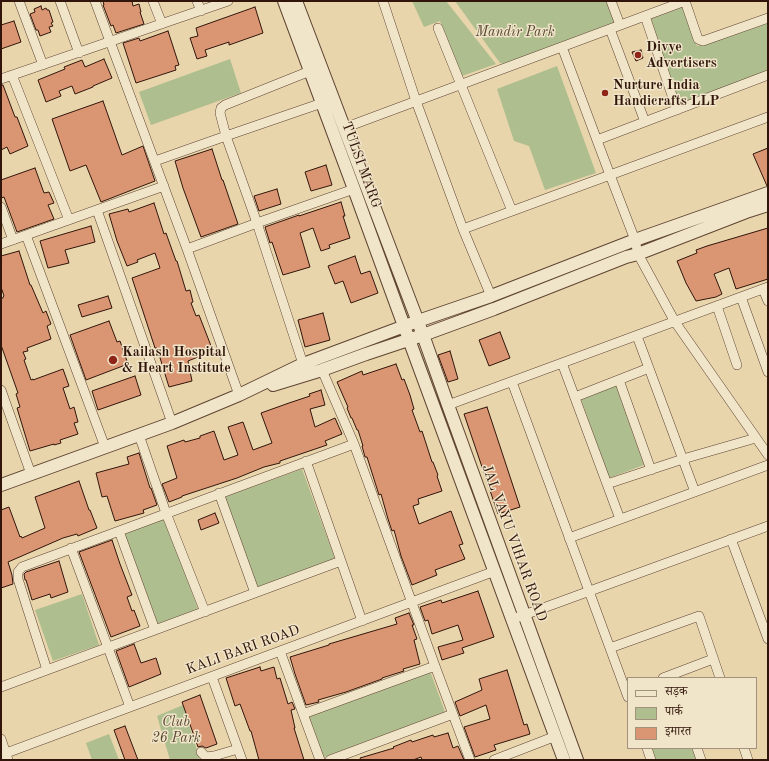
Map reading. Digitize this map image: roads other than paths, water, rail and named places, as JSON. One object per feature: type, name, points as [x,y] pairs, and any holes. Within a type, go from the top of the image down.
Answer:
[{"type":"street","points":[[19,1],[42,65]]},
{"type":"street","points":[[60,1],[79,53]]},
{"type":"street","points":[[94,1],[155,161],[239,395]]},
{"type":"street","points":[[153,1],[162,24]]},
{"type":"street","points":[[197,1],[201,11]]},
{"type":"street","points":[[1,79],[228,1]]},
{"type":"street","name":"TULSI MARG","points":[[284,1],[409,340]]},
{"type":"street","name":"TULSI MARG","points":[[296,1],[423,335]]},
{"type":"street","points":[[383,1],[416,101],[463,229],[491,296]]},
{"type":"street","points":[[611,1],[620,25]]},
{"type":"street","points":[[344,128],[685,1],[698,38],[703,41],[768,18]]},
{"type":"street","points":[[645,16],[677,110]]},
{"type":"street","points":[[438,28],[512,211]]},
{"type":"street","points":[[610,29],[646,122]]},
{"type":"street","points":[[562,47],[635,240],[638,254],[674,322],[768,455]]},
{"type":"street","points":[[303,364],[257,223],[226,136],[220,113],[221,108],[225,105],[310,71]]},
{"type":"street","points":[[597,140],[768,75]]},
{"type":"street","points":[[12,76],[69,220]]},
{"type":"street","points":[[155,161],[322,103]]},
{"type":"street","points":[[463,229],[768,117]]},
{"type":"street","points":[[1,244],[164,186]]},
{"type":"street","points":[[187,249],[354,189]]},
{"type":"street","points":[[1,485],[172,423],[239,395],[303,364],[404,326],[491,296],[635,240],[768,193]]},
{"type":"street","points":[[239,395],[322,370],[423,335],[626,257],[638,254],[768,205]]},
{"type":"street","points":[[1,208],[13,240]]},
{"type":"street","points":[[97,210],[172,423]]},
{"type":"street","points":[[26,235],[105,447]]},
{"type":"street","points":[[448,405],[766,288],[768,301]]},
{"type":"street","points":[[741,297],[764,346],[768,372]]},
{"type":"street","points":[[717,306],[738,366]]},
{"type":"street","name":"JAL VAYU VIHAR ROAD","points":[[423,335],[519,617],[564,760]]},
{"type":"street","points":[[637,336],[695,492]]},
{"type":"street","name":"JAL VAYU VIHAR ROAD","points":[[409,340],[495,571],[519,617],[577,760]]},
{"type":"street","points":[[362,342],[366,354]]},
{"type":"street","points":[[562,363],[620,519]]},
{"type":"street","points":[[575,397],[649,368]]},
{"type":"street","points":[[322,370],[354,444],[434,666],[470,760]]},
{"type":"street","points":[[619,380],[651,470]]},
{"type":"street","points":[[512,382],[627,693]]},
{"type":"street","points":[[1,390],[31,474]]},
{"type":"street","points":[[139,435],[166,513],[204,612]]},
{"type":"street","points":[[607,484],[682,459],[756,438]]},
{"type":"street","points":[[47,670],[18,578],[18,572],[22,567],[354,444]]},
{"type":"street","points":[[306,461],[362,621]]},
{"type":"street","points":[[569,538],[768,465]]},
{"type":"street","points":[[219,493],[255,593]]},
{"type":"street","points":[[519,617],[768,526]]},
{"type":"street","points":[[119,530],[155,630]]},
{"type":"street","points":[[731,539],[768,639]]},
{"type":"street","points":[[71,548],[130,707]]},
{"type":"street","points":[[1,687],[341,561]]},
{"type":"street","name":"KALI BARI ROAD","points":[[5,756],[130,707],[495,571]]},
{"type":"street","points":[[610,648],[698,616],[720,677]]},
{"type":"street","points":[[280,651],[320,760]]},
{"type":"street","points":[[668,677],[713,659]]},
{"type":"street","points":[[303,714],[434,666]]},
{"type":"street","points":[[212,677],[242,760]]},
{"type":"street","points":[[330,760],[453,714]]},
{"type":"street","points":[[494,760],[556,736]]},
{"type":"street","points":[[1,739],[5,756]]},
{"type":"street","points":[[201,752],[206,757],[238,749]]},
{"type":"street","points":[[647,749],[651,760]]},
{"type":"street","points":[[696,749],[701,760]]},
{"type":"street","points":[[744,749],[748,760]]},
{"type":"place","name":"Divye Advertisers","points":[[638,55]]},
{"type":"place","name":"Nurture India Handicrafts LLP","points":[[605,93]]},
{"type":"place","name":"Kailash Hospital & Heart Institute","points":[[113,360]]},
{"type":"park label","name":"Mandir Park","points":[[515,32]]},
{"type":"park label","name":"Club 26 Park","points":[[176,730]]}]
